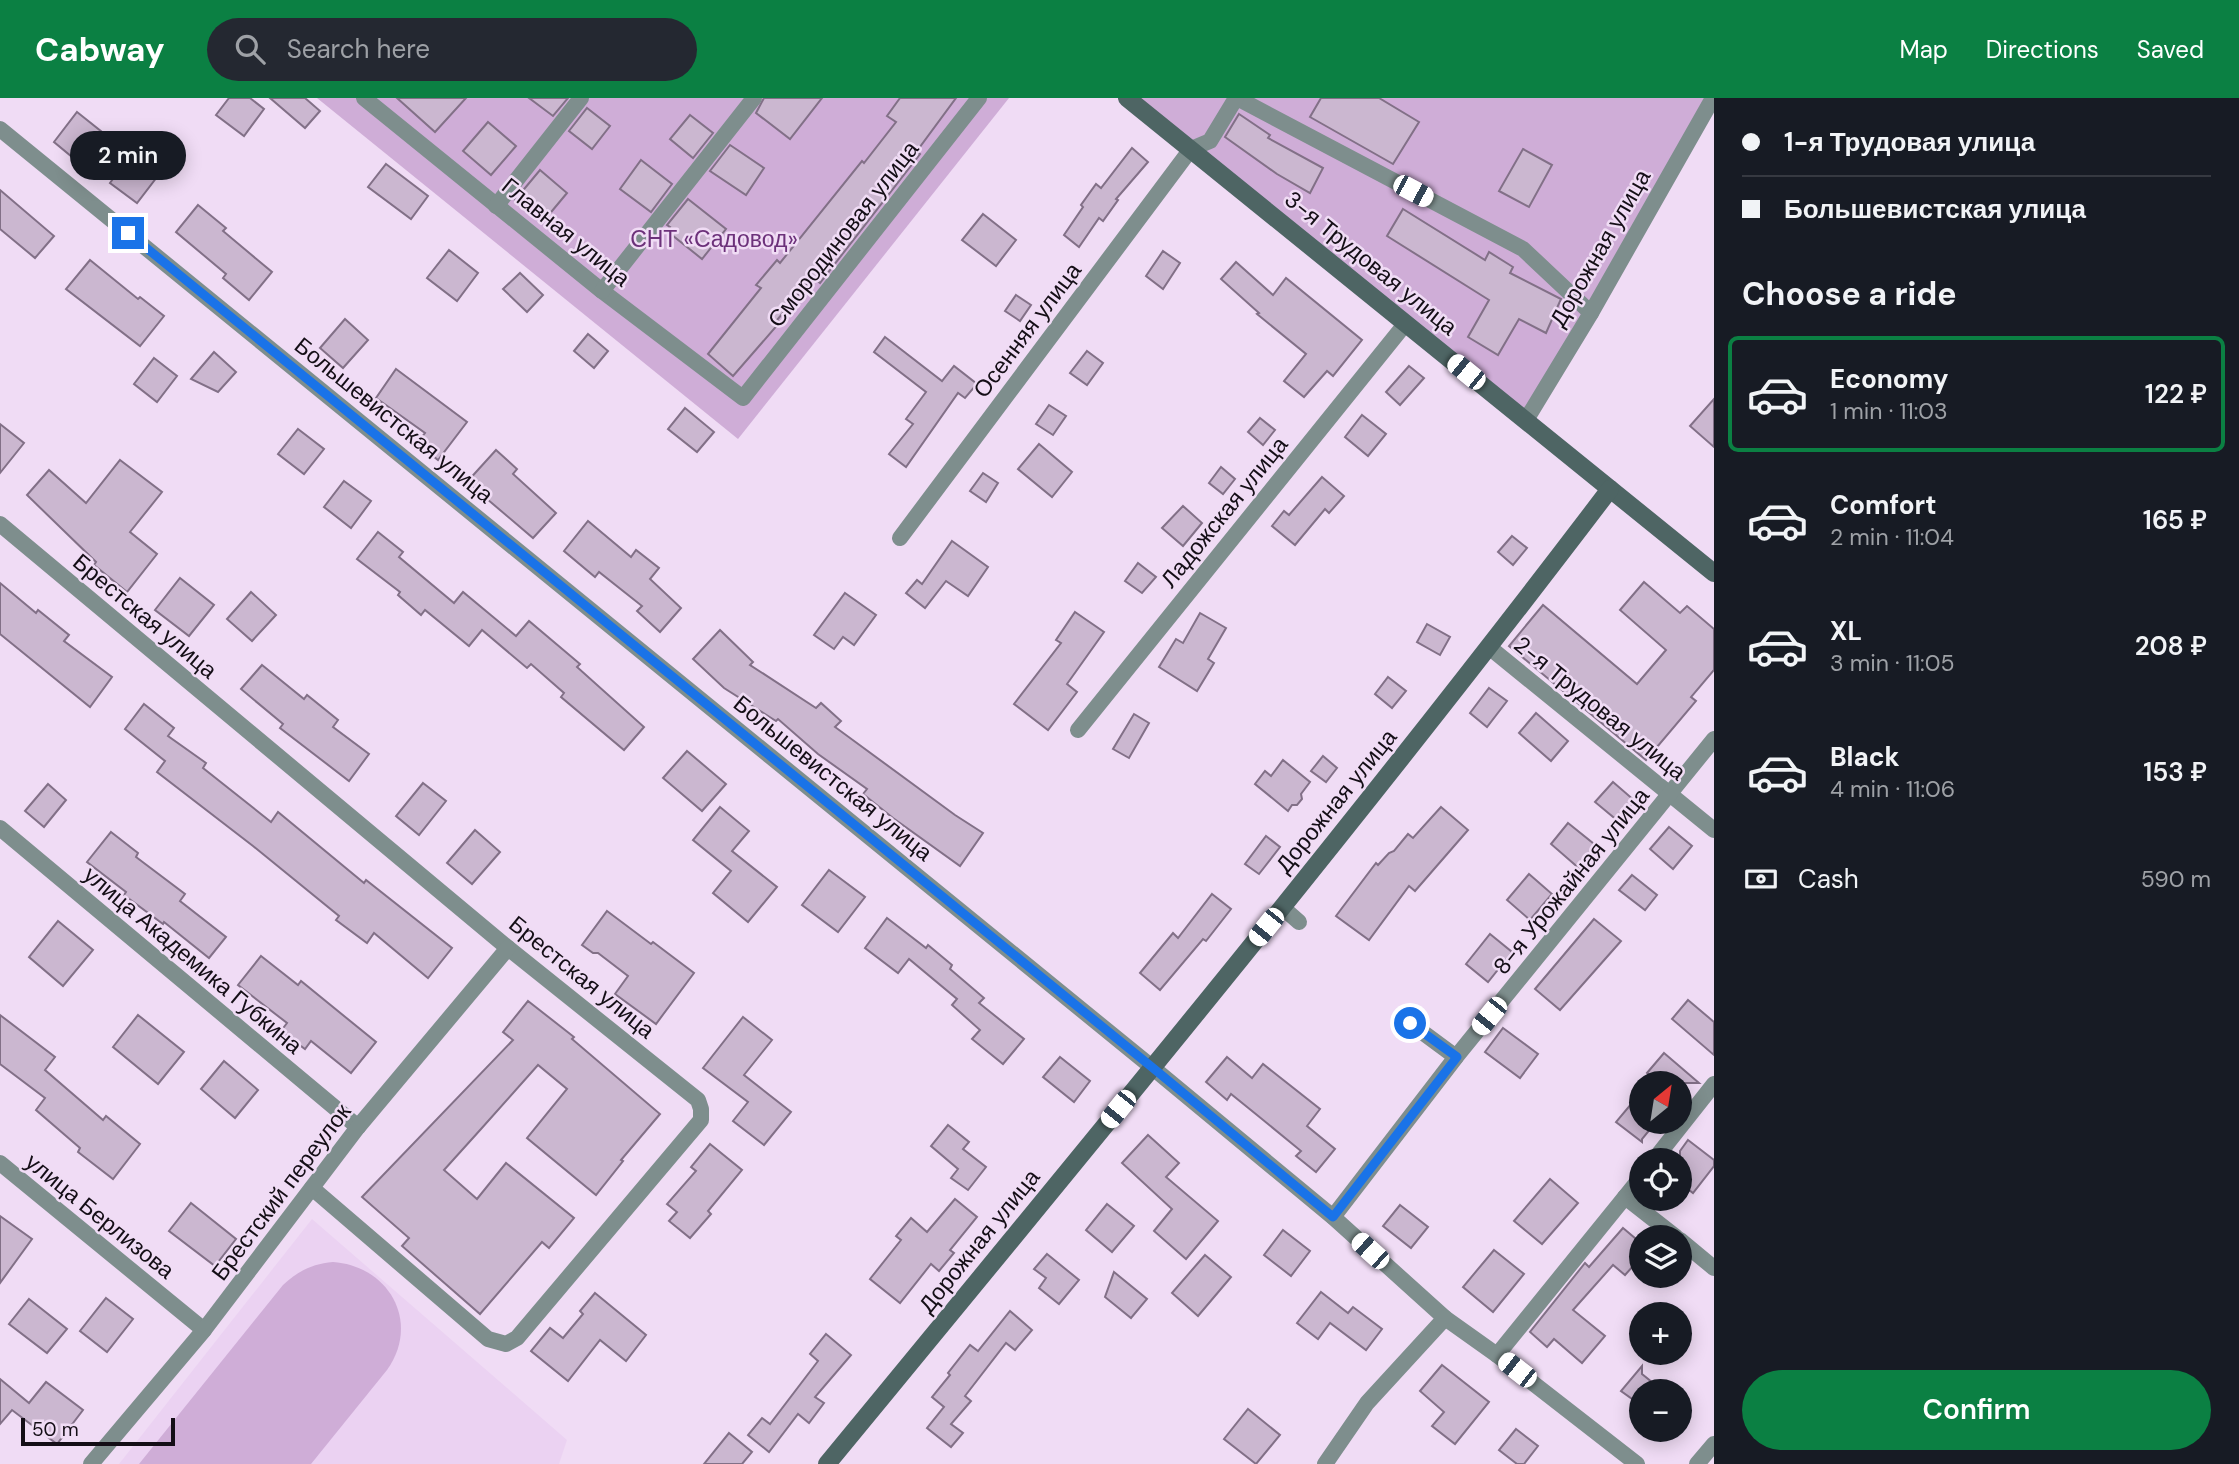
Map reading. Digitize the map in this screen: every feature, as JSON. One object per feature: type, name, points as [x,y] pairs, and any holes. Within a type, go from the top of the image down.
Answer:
[{"type":"street","name":"Главная улица","points":[[364,98],[602,291],[743,398]]},
{"type":"street","points":[[382,112],[393,98]]},
{"type":"street","points":[[496,206],[581,98]]},
{"type":"street","points":[[602,291],[754,98]]},
{"type":"street","name":"Смородиновая улица","points":[[743,398],[979,98]]},
{"type":"street","name":"3-я Трудовая улица","points":[[1127,98],[1714,573]]},
{"type":"street","points":[[1236,98],[1523,250],[1591,313]]},
{"type":"street","name":"Осенняя улица","points":[[900,538],[1191,149],[1210,141],[1236,98]]},
{"type":"street","name":"Дорожная улица","points":[[1526,420],[1591,313],[1713,98]]},
{"type":"street","name":"Большевистская улица","points":[[0,129],[1153,1068],[1333,1217],[1445,1318],[1637,1464]]},
{"type":"street","name":"Ладожская улица","points":[[1078,730],[1406,323]]},
{"type":"street","name":"Дорожная улица","points":[[827,1464],[1153,1068],[1489,648],[1610,489]]},
{"type":"street","name":"Брестская улица","points":[[0,524],[508,948],[698,1100],[701,1109],[701,1120],[517,1338],[506,1345],[488,1339],[312,1188]]},
{"type":"street","name":"2-я Трудовая улица","points":[[1489,648],[1714,830]]},
{"type":"street","name":"8-я Урожайная улица","points":[[1333,1217],[1457,1057],[1714,739]]},
{"type":"street","name":"улица Академика Губкина","points":[[0,828],[358,1127]]},
{"type":"street","points":[[1282,907],[1298,922]]},
{"type":"street","name":"Брестский переулок","points":[[91,1464],[204,1330],[358,1127],[508,948]]},
{"type":"street","points":[[1410,1023],[1457,1057]]},
{"type":"street","points":[[1663,1148],[1714,1084]]},
{"type":"street","name":"улица Берлизова","points":[[0,1163],[204,1330]]},
{"type":"street","points":[[1497,1355],[1629,1192]]},
{"type":"street","points":[[1625,1197],[1660,1225]]},
{"type":"street","points":[[1692,1250],[1714,1268]]},
{"type":"street","points":[[1325,1464],[1367,1403],[1445,1318]]},
{"type":"street","points":[[1697,1464],[1714,1444]]},
{"type":"shaded area","points":[[312,1219],[567,1440],[559,1464],[119,1464]]},
{"type":"green space","name":"СНТ «Садовод»","points":[[317,98],[1009,98],[738,439]]},
{"type":"green space","points":[[1127,98],[1713,98],[1526,420]]},
{"type":"green space","points":[[333,1262],[353,1266],[384,1285],[400,1316],[401,1333],[397,1352],[387,1370],[311,1464],[139,1464],[283,1285],[306,1269]]},
{"type":"building","points":[[229,98],[250,98],[264,109],[244,136],[216,115]]},
{"type":"building","points":[[270,98],[305,98],[320,111],[305,128]]},
{"type":"building","points":[[397,98],[466,98],[435,132]]},
{"type":"building","points":[[529,98],[568,98],[553,116]]},
{"type":"building","points":[[764,98],[822,98],[790,139],[756,113]]},
{"type":"building","points":[[900,98],[956,98],[917,151],[920,154],[820,283],[813,277],[777,320],[780,322],[733,376],[708,354],[761,288],[756,285],[777,260],[780,263],[896,122],[887,116]]},
{"type":"building","points":[[1321,98],[1379,98],[1419,122],[1393,164],[1310,117]]},
{"type":"building","points":[[587,108],[610,126],[592,149],[569,131]]},
{"type":"building","points":[[77,112],[107,136],[83,166],[54,142]]},
{"type":"building","points":[[1239,114],[1270,135],[1268,138],[1323,168],[1310,193],[1277,174],[1225,137]]},
{"type":"building","points":[[690,115],[713,133],[693,158],[670,139]]},
{"type":"building","points":[[488,122],[516,146],[491,175],[463,151]]},
{"type":"building","points":[[730,145],[764,168],[746,195],[710,171]]},
{"type":"building","points":[[1132,148],[1148,162],[1116,199],[1118,200],[1103,221],[1099,218],[1079,247],[1064,235],[1096,184],[1101,188]]},
{"type":"building","points":[[1523,149],[1552,165],[1529,207],[1499,191]]},
{"type":"building","points":[[129,157],[157,177],[137,203],[110,183]]},
{"type":"building","points":[[641,160],[672,184],[651,212],[620,189]]},
{"type":"building","points":[[386,164],[428,196],[411,219],[368,187]]},
{"type":"building","points":[[540,170],[567,193],[542,223],[515,200]]},
{"type":"building","points":[[0,190],[54,236],[35,258],[0,229]]},
{"type":"building","points":[[688,199],[726,229],[702,259],[667,231],[670,227],[667,225]]},
{"type":"building","points":[[198,205],[226,228],[223,231],[272,272],[249,300],[223,278],[226,274],[176,232]]},
{"type":"building","points":[[1403,209],[1485,260],[1489,252],[1513,267],[1510,273],[1561,299],[1546,333],[1519,319],[1498,355],[1468,337],[1489,300],[1387,236]]},
{"type":"building","points":[[983,214],[1016,240],[996,266],[962,240]]},
{"type":"building","points":[[449,250],[478,273],[457,301],[427,278]]},
{"type":"building","points":[[1163,251],[1180,263],[1163,289],[1146,276]]},
{"type":"building","points":[[90,260],[138,299],[140,297],[164,316],[140,346],[66,289]]},
{"type":"building","points":[[1236,262],[1273,295],[1286,278],[1362,340],[1333,376],[1327,371],[1304,397],[1284,381],[1306,354],[1257,314],[1259,313],[1221,279]]},
{"type":"building","points":[[520,273],[543,295],[527,312],[503,289]]},
{"type":"building","points":[[1016,295],[1031,305],[1020,321],[1005,311]]},
{"type":"building","points":[[345,319],[368,340],[343,368],[320,348]]},
{"type":"building","points":[[588,334],[608,351],[594,368],[574,351]]},
{"type":"building","points":[[885,337],[942,381],[954,366],[977,384],[965,398],[958,393],[906,467],[889,454],[913,424],[906,419],[926,392],[874,352]]},
{"type":"building","points":[[1087,351],[1103,363],[1087,385],[1070,373]]},
{"type":"building","points":[[214,352],[236,372],[218,392],[191,379]]},
{"type":"building","points":[[154,358],[177,376],[157,402],[134,384]]},
{"type":"building","points":[[1409,366],[1424,378],[1400,405],[1386,392]]},
{"type":"building","points":[[396,369],[467,422],[438,460],[417,443],[425,433],[376,398]]},
{"type":"building","points":[[1714,399],[1714,447],[1690,426]]},
{"type":"building","points":[[1049,405],[1066,416],[1053,435],[1036,424]]},
{"type":"building","points":[[685,408],[714,432],[697,452],[668,429]]},
{"type":"building","points":[[1362,415],[1386,434],[1368,456],[1345,437]]},
{"type":"building","points":[[1260,418],[1275,430],[1263,445],[1248,432]]},
{"type":"building","points":[[0,424],[24,443],[0,473]]},
{"type":"building","points":[[298,429],[324,449],[304,474],[278,454]]},
{"type":"building","points":[[1039,444],[1072,472],[1052,497],[1018,469]]},
{"type":"building","points":[[496,450],[517,469],[513,474],[556,513],[533,538],[467,482]]},
{"type":"building","points":[[120,460],[162,492],[130,532],[157,554],[127,592],[94,565],[96,562],[27,495],[49,470],[86,503]]},
{"type":"building","points":[[1221,467],[1235,479],[1223,494],[1209,483]]},
{"type":"building","points":[[983,473],[998,483],[986,502],[970,491]]},
{"type":"building","points":[[1322,477],[1344,496],[1329,513],[1325,509],[1295,545],[1272,526],[1284,511],[1289,515]]},
{"type":"building","points":[[344,481],[371,501],[351,528],[324,507]]},
{"type":"building","points":[[1183,506],[1202,523],[1183,546],[1162,528]]},
{"type":"building","points":[[588,521],[631,557],[636,550],[659,568],[650,579],[681,608],[660,632],[637,611],[642,606],[599,572],[595,577],[564,551]]},
{"type":"building","points":[[378,532],[403,552],[399,557],[454,603],[463,592],[516,636],[529,621],[580,664],[577,667],[644,727],[624,750],[561,697],[564,693],[531,664],[527,668],[482,630],[469,646],[425,610],[421,615],[398,595],[400,592],[357,559]]},
{"type":"building","points":[[1512,536],[1527,548],[1513,565],[1498,552]]},
{"type":"building","points":[[952,541],[988,567],[968,596],[946,581],[925,608],[906,593],[917,580],[922,584]]},
{"type":"building","points":[[1138,563],[1156,577],[1142,593],[1125,581]]},
{"type":"building","points":[[180,578],[214,605],[189,636],[155,610]]},
{"type":"building","points":[[1644,582],[1680,613],[1687,606],[1714,629],[1714,670],[1691,697],[1696,701],[1646,760],[1509,646],[1543,605],[1637,684],[1666,650],[1620,610]]},
{"type":"building","points":[[0,583],[36,613],[38,610],[69,635],[64,641],[112,677],[90,707],[0,634]]},
{"type":"building","points":[[251,592],[276,615],[252,641],[227,619]]},
{"type":"building","points":[[845,593],[876,615],[854,645],[843,637],[834,649],[814,635]]},
{"type":"building","points":[[1075,612],[1104,632],[1067,684],[1077,692],[1048,730],[1014,704],[1061,643],[1056,640]]},
{"type":"building","points":[[1200,613],[1226,628],[1208,659],[1214,663],[1197,691],[1159,667],[1176,639],[1183,643]]},
{"type":"building","points":[[1427,624],[1450,637],[1440,655],[1417,642]]},
{"type":"building","points":[[720,630],[753,662],[750,665],[816,708],[821,703],[841,721],[835,727],[983,833],[960,866],[863,794],[867,789],[818,754],[778,719],[776,721],[724,688],[693,659]]},
{"type":"building","points":[[262,665],[304,699],[307,695],[338,720],[333,727],[369,754],[349,781],[280,728],[283,724],[241,689]]},
{"type":"building","points":[[1388,677],[1406,691],[1392,708],[1375,694]]},
{"type":"building","points":[[1489,688],[1507,701],[1487,727],[1470,713]]},
{"type":"building","points":[[144,704],[174,728],[168,736],[206,763],[203,768],[271,822],[278,812],[364,883],[366,880],[452,948],[428,978],[374,933],[367,943],[336,920],[339,916],[157,772],[165,761],[125,729]]},
{"type":"building","points":[[1536,713],[1568,741],[1551,761],[1519,733]]},
{"type":"building","points":[[1134,714],[1149,723],[1129,758],[1113,749]]},
{"type":"building","points":[[687,751],[726,784],[702,811],[663,778]]},
{"type":"building","points":[[1323,756],[1337,768],[1326,782],[1311,771]]},
{"type":"building","points":[[1283,760],[1310,782],[1301,794],[1302,799],[1288,811],[1255,784],[1265,771],[1271,776]]},
{"type":"building","points":[[1613,782],[1635,801],[1618,821],[1595,802]]},
{"type":"building","points":[[423,783],[446,801],[419,835],[396,816]]},
{"type":"building","points":[[48,784],[66,800],[44,827],[25,811]]},
{"type":"building","points":[[720,807],[749,831],[732,851],[777,887],[748,922],[713,893],[731,871],[693,840]]},
{"type":"building","points":[[1441,807],[1468,830],[1415,891],[1409,886],[1369,940],[1336,916],[1376,863],[1378,865],[1394,851],[1408,834],[1413,838]]},
{"type":"building","points":[[1568,823],[1599,848],[1581,870],[1551,844]]},
{"type":"building","points":[[1669,827],[1692,846],[1673,869],[1650,849]]},
{"type":"building","points":[[475,830],[500,852],[472,884],[447,863]]},
{"type":"building","points":[[111,832],[138,853],[136,857],[185,894],[180,901],[226,937],[209,958],[164,922],[163,924],[124,895],[126,892],[87,862]]},
{"type":"building","points":[[1266,836],[1280,847],[1259,874],[1245,864]]},
{"type":"building","points":[[829,870],[865,897],[838,932],[802,905]]},
{"type":"building","points":[[1529,874],[1552,894],[1530,920],[1507,900]]},
{"type":"building","points":[[1632,875],[1657,895],[1645,910],[1619,890]]},
{"type":"building","points":[[1212,894],[1231,909],[1206,941],[1203,939],[1160,990],[1140,973],[1173,933],[1178,938]]},
{"type":"building","points":[[607,911],[694,973],[656,1024],[615,994],[628,976],[598,953],[593,953],[582,945]]},
{"type":"building","points":[[887,918],[926,948],[928,945],[952,965],[950,969],[984,998],[979,1003],[1024,1039],[1003,1064],[972,1039],[980,1030],[952,1005],[957,999],[909,959],[898,973],[865,948]]},
{"type":"building","points":[[1594,919],[1621,941],[1560,1010],[1535,989]]},
{"type":"building","points":[[58,921],[93,950],[63,986],[29,957]]},
{"type":"building","points":[[1490,934],[1512,952],[1488,982],[1466,964]]},
{"type":"building","points":[[261,956],[298,985],[301,981],[376,1042],[351,1073],[311,1041],[305,1049],[281,1031],[287,1023],[238,985]]},
{"type":"building","points":[[1688,1000],[1714,1022],[1714,1055],[1672,1019]]},
{"type":"building","points":[[528,1001],[574,1037],[572,1039],[660,1114],[596,1195],[527,1138],[567,1089],[538,1065],[444,1170],[477,1199],[506,1163],[574,1218],[549,1248],[542,1242],[480,1314],[402,1246],[409,1238],[362,1197],[513,1040],[503,1032]]},
{"type":"building","points":[[0,1015],[55,1057],[45,1070],[103,1120],[106,1116],[140,1144],[113,1179],[78,1152],[80,1148],[36,1110],[45,1098],[0,1064]]},
{"type":"building","points":[[138,1015],[184,1052],[158,1084],[113,1047]]},
{"type":"building","points":[[743,1017],[772,1040],[744,1075],[791,1112],[764,1145],[733,1121],[748,1102],[703,1068]]},
{"type":"building","points":[[1503,1028],[1538,1054],[1520,1078],[1485,1052]]},
{"type":"building","points":[[1664,1053],[1685,1071],[1649,1071]]},
{"type":"building","points":[[1060,1057],[1090,1081],[1074,1102],[1043,1077]]},
{"type":"building","points":[[1227,1057],[1252,1078],[1263,1064],[1320,1109],[1307,1126],[1335,1149],[1316,1172],[1296,1156],[1301,1151],[1257,1115],[1231,1094],[1227,1100],[1206,1082]]},
{"type":"building","points":[[224,1061],[258,1090],[235,1118],[201,1089]]},
{"type":"building","points":[[1629,1106],[1629,1132],[1616,1122]]},
{"type":"building","points":[[948,1125],[969,1142],[963,1149],[986,1167],[968,1190],[951,1178],[958,1169],[931,1146]]},
{"type":"building","points":[[1632,1134],[1646,1134],[1642,1142]]},
{"type":"building","points":[[1148,1135],[1179,1163],[1166,1177],[1218,1221],[1186,1259],[1154,1231],[1172,1209],[1122,1163]]},
{"type":"building","points":[[1688,1140],[1714,1160],[1714,1166],[1693,1193],[1692,1148],[1682,1148]]},
{"type":"building","points":[[710,1144],[742,1170],[708,1211],[711,1214],[690,1238],[669,1221],[677,1212],[667,1204],[696,1171],[691,1167]]},
{"type":"building","points":[[1550,1179],[1578,1203],[1542,1244],[1514,1221]]},
{"type":"building","points":[[955,1199],[977,1217],[950,1250],[954,1253],[939,1271],[931,1264],[900,1303],[870,1279],[901,1240],[896,1236],[911,1218],[927,1232]]},
{"type":"building","points":[[191,1203],[236,1239],[215,1266],[169,1231]]},
{"type":"building","points":[[1107,1204],[1134,1226],[1112,1252],[1086,1230]]},
{"type":"building","points":[[1400,1205],[1428,1227],[1411,1248],[1383,1226]]},
{"type":"building","points":[[0,1216],[32,1239],[0,1283]]},
{"type":"building","points":[[1623,1228],[1629,1233],[1629,1271],[1625,1275],[1613,1265],[1573,1310],[1605,1336],[1582,1363],[1554,1339],[1547,1347],[1530,1332],[1585,1263],[1589,1267]]},
{"type":"building","points":[[1283,1230],[1310,1251],[1291,1276],[1264,1255]]},
{"type":"building","points":[[1494,1250],[1524,1274],[1493,1312],[1463,1287]]},
{"type":"building","points":[[1047,1254],[1079,1280],[1059,1304],[1039,1288],[1046,1278],[1034,1269]]},
{"type":"building","points":[[1205,1255],[1231,1277],[1198,1316],[1172,1293]]},
{"type":"building","points":[[1114,1272],[1147,1299],[1131,1318],[1105,1297]]},
{"type":"building","points":[[1321,1292],[1348,1313],[1353,1307],[1382,1329],[1366,1350],[1330,1323],[1318,1339],[1297,1323]]},
{"type":"building","points":[[595,1293],[646,1335],[626,1361],[600,1340],[568,1381],[531,1351],[550,1328],[563,1338],[583,1314],[580,1311]]},
{"type":"building","points":[[106,1298],[133,1319],[107,1352],[80,1331]]},
{"type":"building","points":[[29,1299],[67,1329],[47,1353],[9,1324]]},
{"type":"building","points":[[1010,1311],[1032,1330],[1015,1350],[1006,1343],[965,1396],[971,1401],[951,1424],[963,1433],[951,1447],[927,1428],[944,1407],[932,1397],[970,1345],[978,1351]]},
{"type":"building","points":[[826,1334],[851,1355],[815,1397],[824,1403],[809,1423],[798,1414],[769,1452],[748,1435],[762,1418],[770,1424],[818,1361],[810,1354]]},
{"type":"building","points":[[1442,1365],[1489,1402],[1455,1444],[1432,1426],[1444,1412],[1420,1391]]},
{"type":"building","points":[[1642,1366],[1642,1374],[1648,1379],[1631,1379]]},
{"type":"building","points":[[0,1379],[29,1403],[46,1382],[83,1410],[57,1444],[12,1410],[0,1424]]},
{"type":"building","points":[[1629,1381],[1629,1397],[1621,1391]]},
{"type":"building","points":[[1248,1409],[1280,1435],[1256,1464],[1224,1439]]},
{"type":"building","points":[[1516,1429],[1538,1446],[1524,1464],[1517,1464],[1499,1450]]},
{"type":"building","points":[[729,1433],[752,1452],[742,1464],[704,1464]]},
{"type":"route","points":[[128,233],[1333,1217],[1457,1057],[1410,1023]]}]
